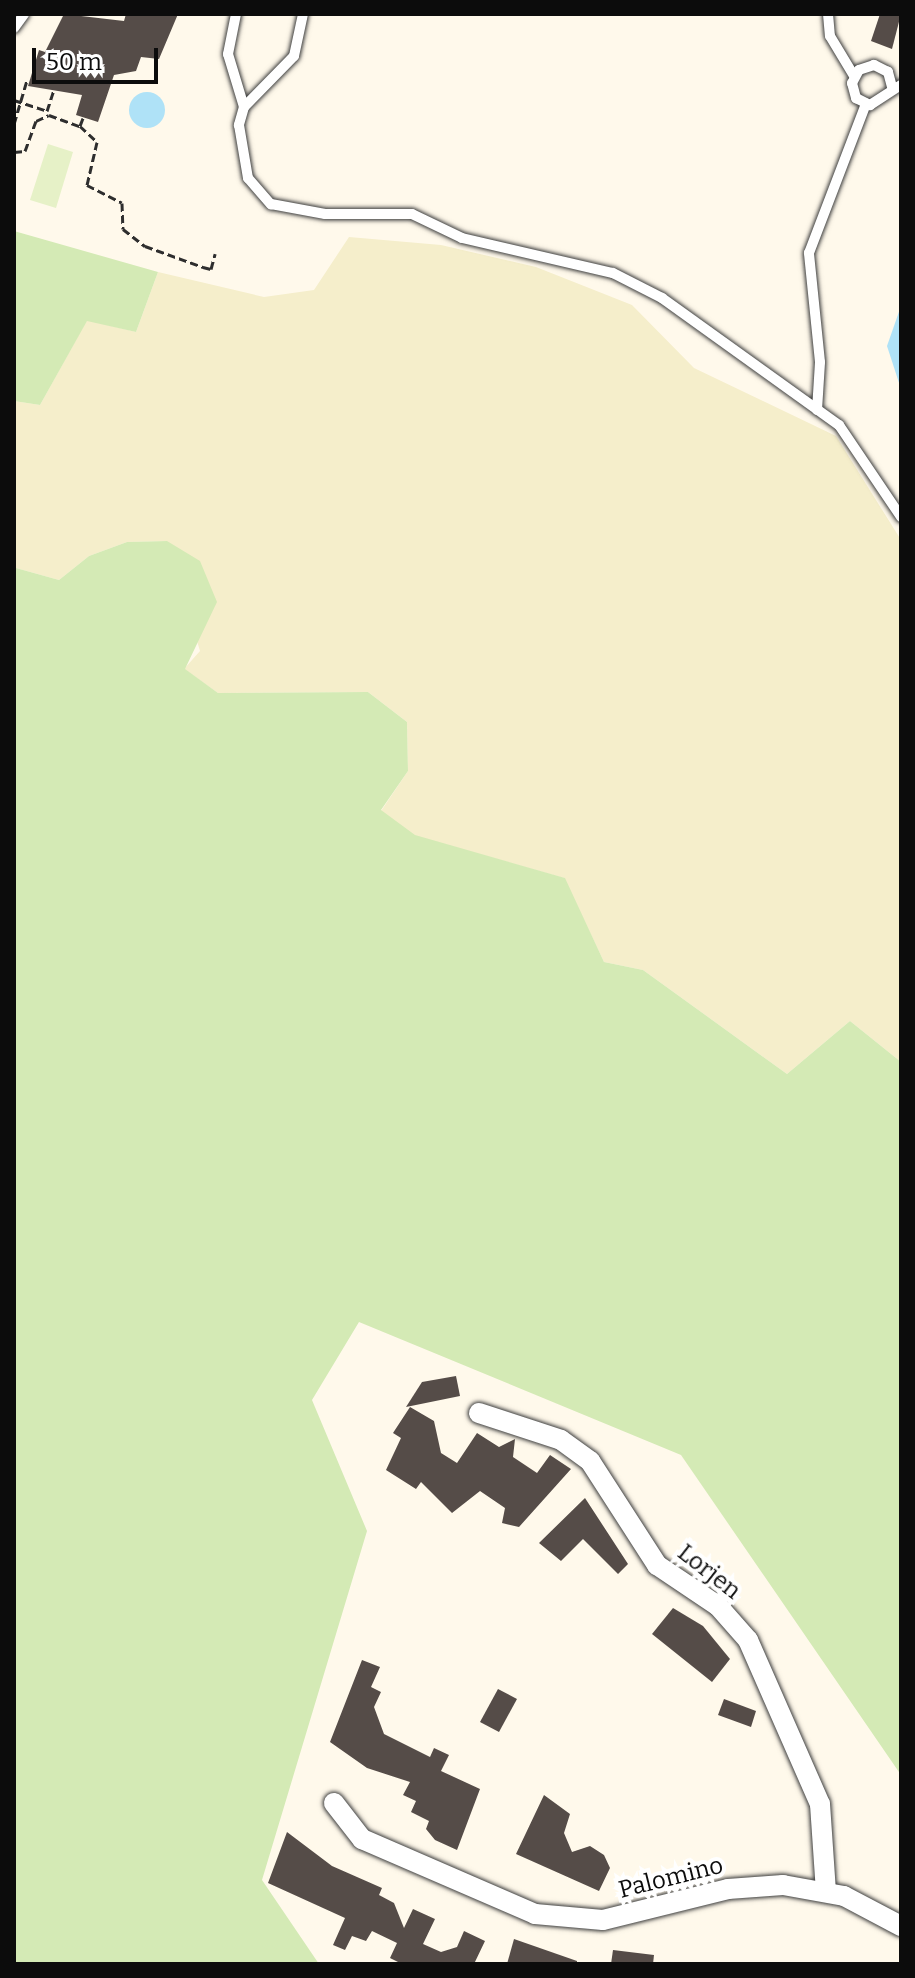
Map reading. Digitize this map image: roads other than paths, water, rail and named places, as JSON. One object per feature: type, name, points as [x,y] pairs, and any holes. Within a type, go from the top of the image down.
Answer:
[{"type":"street","name":"Lorjen","points":[[479,1413],[561,1440],[590,1461],[657,1565],[718,1606],[748,1640],[820,1804],[826,1891]]},
{"type":"street","name":"Palomino","points":[[334,1803],[362,1839],[535,1914],[641,1916],[757,1885],[826,1891],[901,1926]]},
{"type":"lane","points":[[14,28],[24,14]]},
{"type":"lane","points":[[236,14],[228,54],[244,107],[242,161],[271,204],[325,214],[412,214],[462,238],[613,273],[662,298],[839,425],[901,517]]},
{"type":"lane","points":[[244,107],[294,56],[303,14]]},
{"type":"lane","points":[[828,14],[830,36],[854,76],[852,91],[866,104]]},
{"type":"lane","points":[[854,76],[874,65],[888,72],[896,86],[885,100],[866,104]]},
{"type":"lane","points":[[817,410],[809,253],[866,104]]},
{"type":"water","points":[[147,92],[160,97],[165,110],[160,123],[147,128],[134,123],[129,110],[134,97]]},
{"type":"water","points":[[901,306],[901,389],[887,346]]}]
